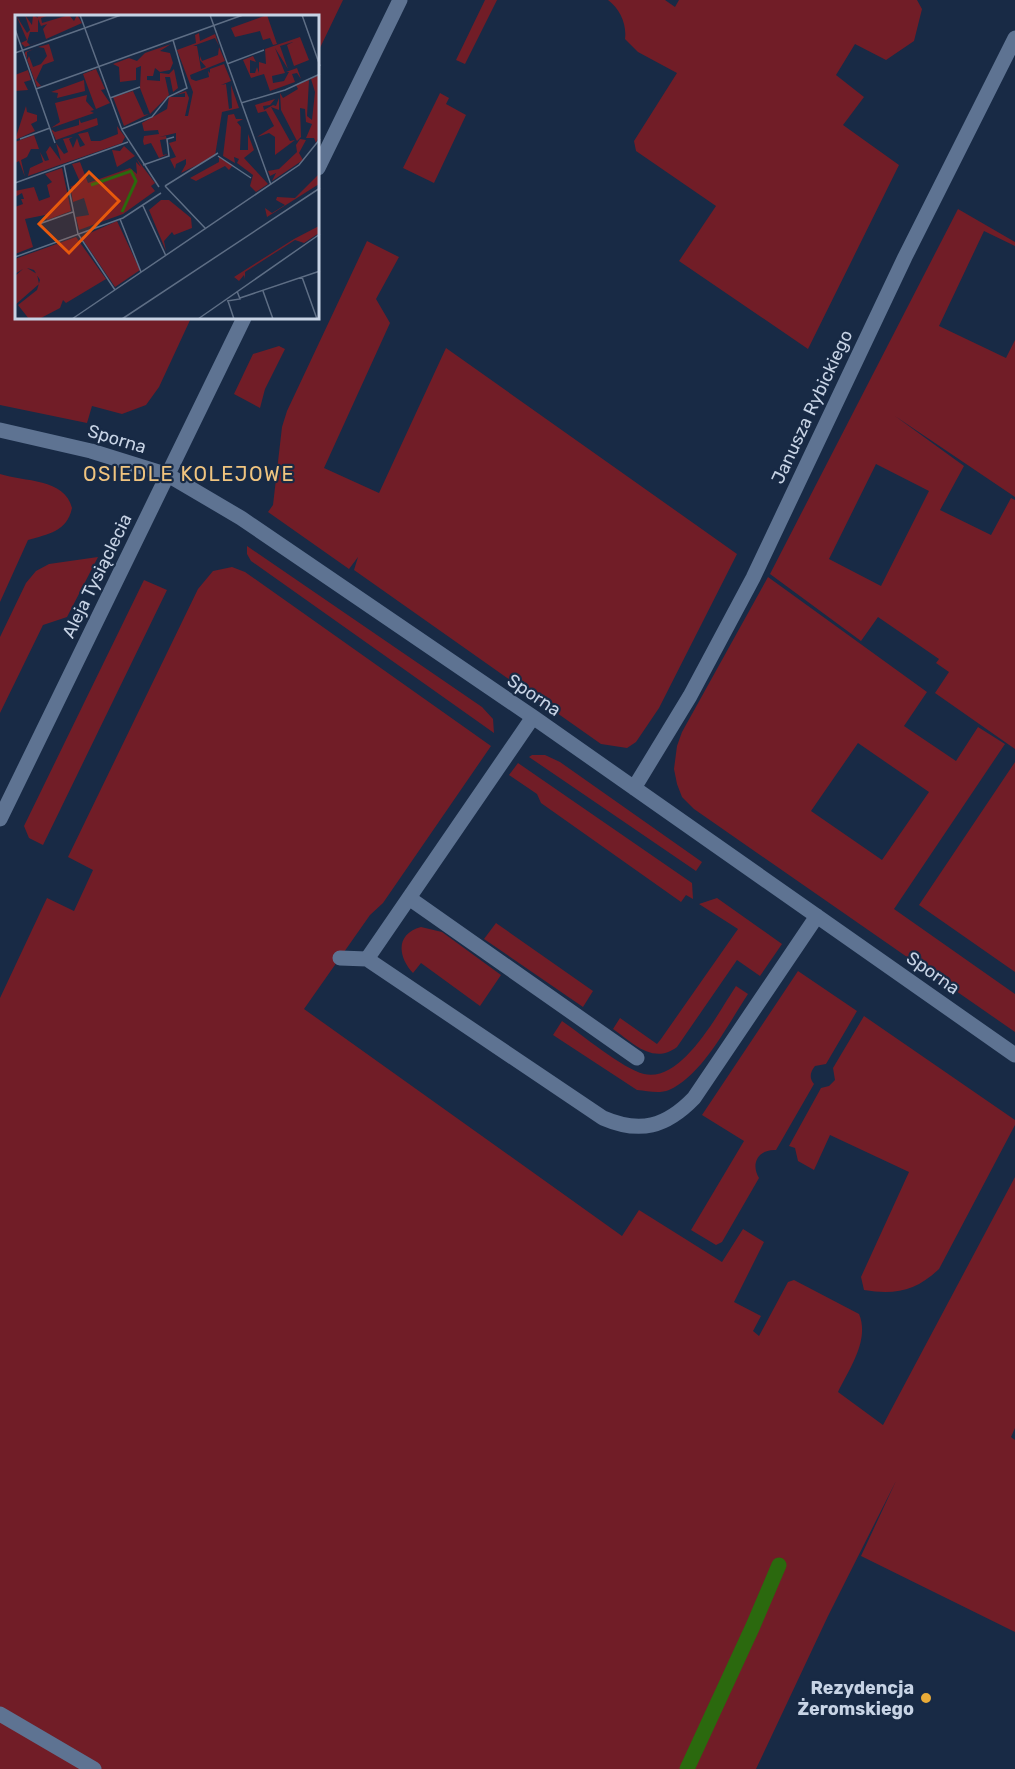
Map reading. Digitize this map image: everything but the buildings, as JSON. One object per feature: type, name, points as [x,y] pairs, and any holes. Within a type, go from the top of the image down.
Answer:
[{"type":"street","points":[[320,164],[400,0]]},
{"type":"street","name":"Janusza Rybickiego","points":[[634,788],[690,696],[753,578],[905,257],[1015,38]]},
{"type":"street","name":"Aleja Tysiąclecia","points":[[0,819],[243,320]]},
{"type":"street","name":"Sporna","points":[[0,430],[91,451],[168,475],[241,519],[533,717],[1015,1055]]},
{"type":"street","points":[[368,959],[533,717]]},
{"type":"street","points":[[409,898],[637,1058]]},
{"type":"street","points":[[340,958],[368,959],[590,1111],[618,1125],[643,1127],[657,1124],[671,1117],[693,1098],[817,916]]},
{"type":"street","points":[[0,1714],[94,1769]]},
{"type":"shaded area","points":[[0,0],[343,0],[320,48],[320,15],[15,15],[15,320],[190,320],[159,387],[146,405],[122,414],[92,406],[87,423],[0,405]]},
{"type":"shaded area","points":[[485,0],[497,0],[465,64],[456,60]]},
{"type":"shaded area","points":[[608,0],[665,0],[675,7],[679,0],[917,0],[922,9],[914,41],[886,60],[855,44],[836,75],[864,97],[843,125],[899,165],[808,349],[679,261],[716,206],[636,151],[634,141],[677,73],[638,52],[625,39],[622,17]]},
{"type":"shaded area","points":[[440,93],[449,98],[446,104],[466,115],[434,183],[403,168]]},
{"type":"shaded area","points":[[958,209],[1015,242],[1015,246],[984,231],[939,326],[1006,358],[1015,340],[1015,497],[895,416],[964,466],[940,510],[991,535],[1011,498],[1015,500],[1015,749],[935,693],[949,672],[936,663],[939,659],[878,617],[861,641],[770,574]],"holes":[[[876,464],[929,491],[881,586],[829,559]]]},
{"type":"shaded area","points":[[367,241],[399,257],[376,299],[390,323],[324,468],[379,493],[446,348],[737,554],[659,708],[636,742],[627,748],[601,744],[354,570],[358,557],[349,569],[268,512],[273,505],[282,427],[287,411]]},
{"type":"shaded area","points":[[279,346],[285,349],[265,389],[260,408],[234,394],[253,354]]},
{"type":"shaded area","points":[[0,474],[52,486],[68,498],[72,508],[66,522],[56,531],[28,540],[0,602]]},
{"type":"shaded area","points":[[247,546],[482,707],[493,719],[494,733],[251,561],[247,554]]},
{"type":"shaded area","points":[[98,557],[67,617],[43,625],[0,713],[0,637],[26,583],[36,571],[49,564]]},
{"type":"shaded area","points":[[232,567],[245,572],[491,746],[383,903],[370,915],[304,1009],[622,1236],[639,1210],[722,1262],[743,1229],[764,1242],[734,1302],[761,1316],[753,1331],[759,1336],[788,1282],[794,1280],[859,1314],[862,1324],[860,1344],[838,1392],[883,1425],[1015,1177],[1015,1428],[1011,1437],[1015,1440],[1015,1632],[861,1556],[896,1481],[828,1616],[756,1769],[0,1769],[0,998],[47,898],[74,911],[93,870],[68,857],[198,589],[213,571]]},
{"type":"shaded area","points":[[768,577],[927,692],[904,726],[956,761],[978,727],[1005,744],[894,909],[1015,994],[1015,1032],[694,809],[682,797],[674,769],[677,746],[682,732]],"holes":[[[858,743],[929,792],[882,860],[811,811]]]},
{"type":"shaded area","points":[[144,580],[167,590],[43,845],[29,838],[24,826]]},
{"type":"shaded area","points":[[545,755],[560,762],[702,862],[696,871],[529,757]]},
{"type":"shaded area","points":[[1015,762],[1015,972],[919,905]]},
{"type":"shaded area","points":[[518,763],[692,883],[693,899],[686,895],[681,902],[541,803],[537,794],[509,775]]},
{"type":"shaded area","points":[[717,898],[782,944],[760,976],[737,960],[677,1047],[660,1054],[643,1050],[613,1029],[620,1018],[657,1044],[661,1039],[738,929],[699,904]]},
{"type":"shaded area","points":[[496,923],[593,991],[583,1007],[484,939]]},
{"type":"shaded area","points":[[421,927],[442,932],[501,975],[480,1006],[421,963],[413,973],[408,967],[402,953],[403,940],[413,930]]},
{"type":"shaded area","points":[[798,971],[857,1011],[826,1064],[813,1068],[811,1077],[814,1084],[776,1150],[765,1152],[758,1158],[755,1167],[759,1178],[722,1242],[716,1245],[691,1230],[744,1141],[702,1115]]},
{"type":"shaded area","points":[[736,986],[748,994],[723,1034],[692,1073],[669,1090],[653,1092],[637,1090],[553,1035],[562,1021],[635,1071],[644,1074],[658,1074],[672,1068],[697,1044]]},
{"type":"shaded area","points":[[864,1016],[1015,1120],[1015,1125],[939,1269],[922,1282],[904,1290],[886,1292],[864,1290],[861,1277],[909,1172],[830,1135],[814,1170],[798,1161],[795,1148],[789,1146],[821,1088],[829,1086],[835,1080],[833,1068]]},
{"type":"waterway","points":[[687,1769],[779,1565]]},
{"type":"place","name":"Rezydencja Żeromskiego","points":[[926,1698]]},
{"type":"district","name":"OSIEDLE KOLEJOWE","points":[[189,474]]}]
